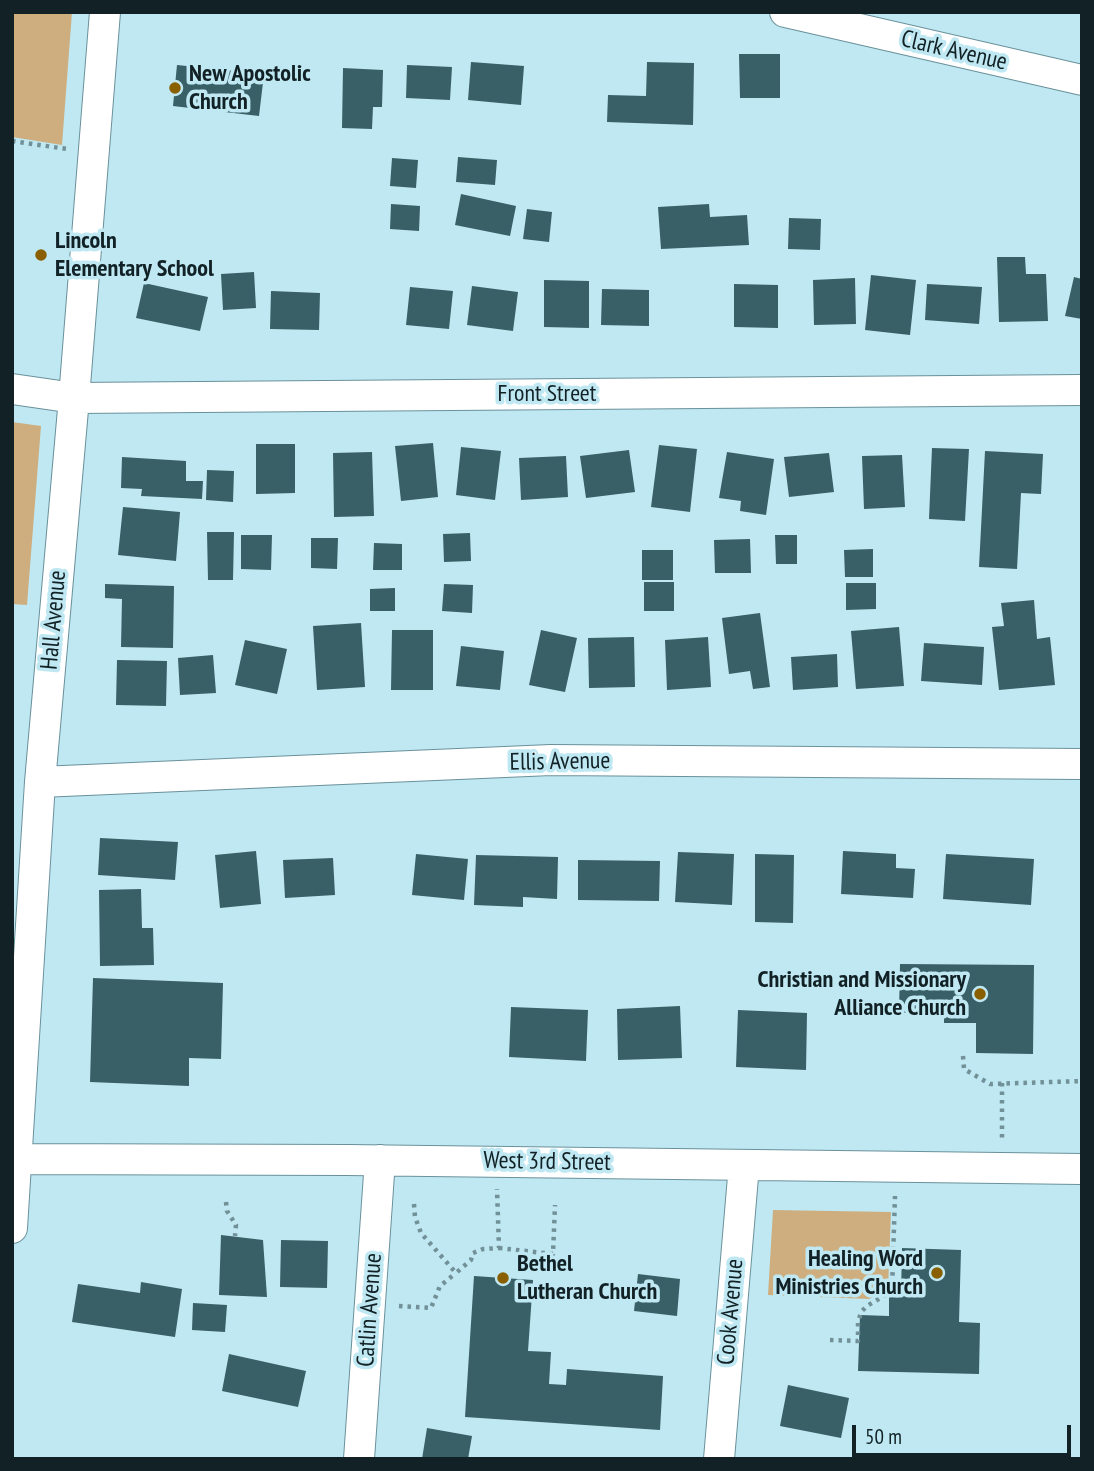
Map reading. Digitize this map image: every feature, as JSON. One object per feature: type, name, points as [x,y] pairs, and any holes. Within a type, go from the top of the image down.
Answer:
[{"type":"street","name":"Hall Avenue","points":[[12,1228],[40,782],[105,12]]},
{"type":"street","name":"Clark Avenue","points":[[785,12],[1082,80]]},
{"type":"street","name":"Front Street","points":[[12,389],[74,398],[1082,390]]},
{"type":"street","name":"Ellis Avenue","points":[[40,782],[551,760],[1082,764]]},
{"type":"street","name":"West 3rd Street","points":[[15,1159],[380,1160],[1082,1169]]},
{"type":"street","name":"Catlin Avenue","points":[[359,1459],[380,1160]]},
{"type":"street","name":"Cook Avenue","points":[[719,1459],[744,1165]]},
{"type":"path","points":[[12,141],[65,149]]},
{"type":"path","points":[[963,1056],[964,1069],[990,1084],[1082,1081]]},
{"type":"path","points":[[1002,1083],[1002,1168]]},
{"type":"path","points":[[830,1340],[858,1341],[861,1312],[892,1291],[895,1167]]},
{"type":"path","points":[[226,1202],[227,1211],[236,1225],[235,1236]]},
{"type":"path","points":[[414,1204],[421,1233],[456,1273]]},
{"type":"path","points":[[497,1205],[499,1248]]},
{"type":"path","points":[[370,1304],[431,1308],[440,1286],[483,1249],[499,1248],[553,1254],[555,1205]]},
{"type":"shaded area","points":[[12,12],[72,12],[62,145],[12,137]]},
{"type":"shaded area","points":[[12,422],[41,426],[27,605],[12,604]]},
{"type":"shaded area","points":[[773,1210],[891,1212],[888,1290],[869,1299],[768,1295]]},
{"type":"building","points":[[739,54],[780,54],[780,98],[740,98]]},
{"type":"building","points":[[471,62],[524,66],[521,105],[468,100]]},
{"type":"building","points":[[647,62],[694,63],[693,125],[607,122],[608,95],[646,96]]},
{"type":"building","points":[[177,65],[264,74],[259,116],[173,106]]},
{"type":"building","points":[[407,65],[452,67],[450,100],[406,98]]},
{"type":"building","points":[[343,68],[383,70],[382,107],[373,107],[372,129],[342,128]]},
{"type":"building","points":[[458,157],[497,160],[495,185],[456,182]]},
{"type":"building","points":[[392,158],[418,160],[416,188],[390,186]]},
{"type":"building","points":[[461,194],[516,206],[510,236],[455,225]]},
{"type":"building","points":[[391,204],[420,206],[419,231],[390,229]]},
{"type":"building","points":[[709,204],[710,217],[747,215],[749,245],[661,249],[658,207]]},
{"type":"building","points":[[527,209],[552,212],[549,242],[523,239]]},
{"type":"building","points":[[789,218],[821,219],[820,250],[788,249]]},
{"type":"building","points":[[997,257],[1025,257],[1026,274],[1046,274],[1048,321],[999,322]]},
{"type":"building","points":[[254,272],[256,308],[223,310],[221,274]]},
{"type":"building","points":[[871,275],[916,280],[910,335],[865,330]]},
{"type":"building","points":[[1074,277],[1082,279],[1082,319],[1065,316]]},
{"type":"building","points":[[855,278],[856,324],[814,325],[813,280]]},
{"type":"building","points":[[544,280],[589,281],[589,328],[544,327]]},
{"type":"building","points":[[144,283],[208,297],[200,331],[136,318]]},
{"type":"building","points":[[734,284],[778,285],[778,328],[734,327]]},
{"type":"building","points":[[927,284],[982,287],[979,324],[925,320]]},
{"type":"building","points":[[472,286],[518,292],[513,331],[467,325]]},
{"type":"building","points":[[410,287],[453,291],[449,329],[406,325]]},
{"type":"building","points":[[602,289],[649,290],[649,326],[601,325]]},
{"type":"building","points":[[271,291],[320,293],[319,330],[270,329]]},
{"type":"building","points":[[433,443],[438,497],[401,501],[395,446]]},
{"type":"building","points":[[256,444],[295,444],[295,493],[256,494]]},
{"type":"building","points":[[659,445],[697,449],[690,512],[651,507]]},
{"type":"building","points":[[461,447],[501,451],[495,500],[456,495]]},
{"type":"building","points":[[932,448],[969,449],[965,521],[929,519]]},
{"type":"building","points":[[629,450],[635,492],[586,498],[580,456]]},
{"type":"building","points":[[985,451],[1043,454],[1041,494],[1021,493],[1017,569],[979,567]]},
{"type":"building","points":[[372,452],[374,516],[334,517],[333,453]]},
{"type":"building","points":[[727,452],[774,459],[766,515],[740,511],[741,501],[719,498]]},
{"type":"building","points":[[829,453],[834,492],[789,497],[784,457]]},
{"type":"building","points":[[902,455],[905,507],[864,509],[862,456]]},
{"type":"building","points":[[566,456],[568,497],[521,500],[519,458]]},
{"type":"building","points":[[122,457],[186,461],[186,481],[203,481],[202,499],[141,496],[142,489],[121,488]]},
{"type":"building","points":[[207,470],[234,471],[233,502],[206,500]]},
{"type":"building","points":[[123,507],[180,512],[176,561],[118,555]]},
{"type":"building","points":[[207,532],[234,532],[233,580],[208,580]]},
{"type":"building","points":[[470,533],[471,561],[444,562],[443,534]]},
{"type":"building","points":[[241,535],[272,535],[271,570],[241,569]]},
{"type":"building","points":[[775,535],[797,535],[797,564],[776,564]]},
{"type":"building","points":[[311,538],[338,538],[337,569],[311,568]]},
{"type":"building","points":[[750,539],[751,573],[715,573],[714,540]]},
{"type":"building","points":[[374,543],[402,544],[402,570],[373,570]]},
{"type":"building","points":[[873,549],[873,577],[845,577],[844,550]]},
{"type":"building","points":[[642,550],[673,550],[673,580],[642,580]]},
{"type":"building","points":[[644,582],[674,582],[674,611],[644,611]]},
{"type":"building","points":[[846,583],[876,583],[876,609],[846,610]]},
{"type":"building","points":[[105,584],[174,586],[173,648],[121,647],[122,599],[105,598]]},
{"type":"building","points":[[444,584],[473,585],[472,613],[442,611]]},
{"type":"building","points":[[395,588],[395,611],[370,611],[370,589]]},
{"type":"building","points":[[1034,600],[1037,639],[1050,637],[1055,685],[999,690],[992,627],[1004,626],[1001,603]]},
{"type":"building","points":[[760,613],[770,687],[753,689],[750,671],[729,674],[722,618]]},
{"type":"building","points":[[361,623],[365,687],[317,690],[313,626]]},
{"type":"building","points":[[899,627],[904,686],[856,689],[851,631]]},
{"type":"building","points":[[392,630],[433,630],[433,690],[391,690]]},
{"type":"building","points":[[541,630],[577,638],[565,692],[529,685]]},
{"type":"building","points":[[634,637],[635,687],[589,688],[588,638]]},
{"type":"building","points":[[708,637],[711,687],[667,690],[665,640]]},
{"type":"building","points":[[245,640],[287,649],[277,694],[235,685]]},
{"type":"building","points":[[924,643],[984,647],[982,685],[921,681]]},
{"type":"building","points":[[461,646],[504,651],[500,690],[456,686]]},
{"type":"building","points":[[837,654],[838,687],[793,690],[791,657]]},
{"type":"building","points":[[213,655],[216,693],[180,695],[178,658]]},
{"type":"building","points":[[117,660],[167,661],[166,706],[116,705]]},
{"type":"building","points":[[100,838],[178,842],[175,880],[98,875]]},
{"type":"building","points":[[256,851],[261,904],[220,908],[215,855]]},
{"type":"building","points":[[843,851],[896,854],[896,868],[915,869],[913,898],[841,894]]},
{"type":"building","points":[[678,852],[734,854],[732,905],[675,902]]},
{"type":"building","points":[[416,854],[468,859],[464,900],[412,895]]},
{"type":"building","points":[[755,854],[794,855],[793,923],[755,922]]},
{"type":"building","points":[[946,854],[1034,859],[1031,905],[943,899]]},
{"type":"building","points":[[476,855],[558,857],[557,899],[523,897],[523,907],[474,905]]},
{"type":"building","points":[[333,858],[335,895],[285,898],[283,860]]},
{"type":"building","points":[[578,860],[660,861],[659,901],[578,900]]},
{"type":"building","points":[[141,889],[142,928],[153,928],[154,965],[100,966],[99,890]]},
{"type":"building","points":[[900,964],[1034,965],[1033,1054],[976,1053],[976,1023],[944,1023],[944,1013],[899,1013]]},
{"type":"building","points":[[93,978],[223,983],[221,1059],[189,1058],[189,1086],[90,1082]]},
{"type":"building","points":[[680,1006],[682,1058],[618,1060],[617,1009]]},
{"type":"building","points":[[511,1007],[588,1010],[586,1061],[509,1057]]},
{"type":"building","points":[[738,1010],[807,1013],[806,1070],[736,1067]]},
{"type":"building","points":[[221,1235],[263,1240],[267,1297],[219,1295]]},
{"type":"building","points":[[281,1240],[328,1241],[327,1288],[280,1287]]},
{"type":"building","points":[[902,1248],[961,1250],[959,1322],[980,1323],[979,1374],[858,1371],[860,1315],[889,1316],[889,1294],[901,1295]]},
{"type":"building","points":[[638,1274],[680,1279],[677,1316],[634,1311]]},
{"type":"building","points":[[474,1276],[533,1280],[528,1351],[551,1352],[549,1384],[566,1385],[567,1369],[663,1376],[660,1430],[465,1417]]},
{"type":"building","points":[[141,1282],[182,1289],[175,1337],[72,1322],[78,1284],[140,1293]]},
{"type":"building","points":[[193,1303],[227,1305],[225,1332],[192,1330]]},
{"type":"building","points":[[229,1354],[306,1371],[298,1407],[222,1391]]},
{"type":"building","points":[[788,1385],[849,1398],[841,1438],[780,1426]]},
{"type":"building","points":[[427,1428],[472,1436],[468,1459],[422,1459]]},
{"type":"place","name":"New Apostolic Church","points":[[175,88]]},
{"type":"place","name":"Lincoln Elementary School","points":[[41,255]]},
{"type":"place","name":"Christian and Missionary Alliance Church","points":[[980,994]]},
{"type":"place","name":"Healing Word Ministries Church","points":[[937,1273]]},
{"type":"place","name":"Bethel Lutheran Church","points":[[503,1278]]}]
